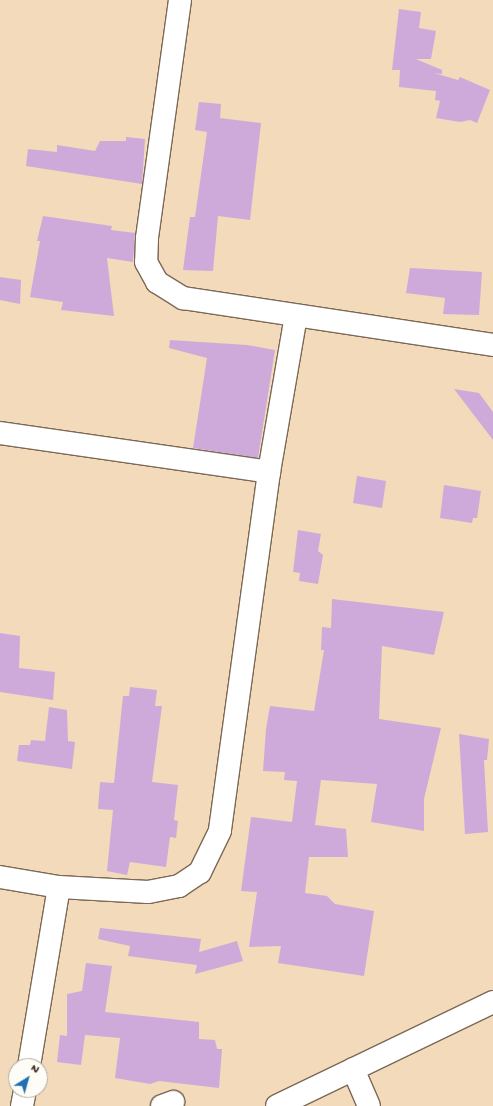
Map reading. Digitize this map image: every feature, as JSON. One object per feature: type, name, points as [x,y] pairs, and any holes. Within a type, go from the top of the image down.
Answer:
[{"type":"street","points":[[180,0],[147,238],[146,262],[157,282],[183,298],[493,345]]},
{"type":"street","points":[[0,877],[59,887],[148,892],[179,886],[200,872],[212,852],[220,831],[269,472],[296,316]]},
{"type":"street","points":[[0,433],[269,472]]},
{"type":"street","points":[[30,1058],[59,887]]},
{"type":"street","points":[[277,1106],[493,1002]]},
{"type":"street","points":[[353,1069],[370,1106]]},
{"type":"building","points":[[399,9],[421,12],[419,28],[436,31],[431,59],[416,59],[442,70],[442,74],[434,73],[458,80],[460,77],[490,90],[477,123],[470,120],[460,122],[436,118],[440,101],[435,100],[436,91],[399,87],[400,70],[392,70]]},
{"type":"building","points":[[199,102],[221,104],[220,118],[261,123],[250,220],[218,216],[213,271],[183,270],[190,217],[195,217],[207,132],[195,130]]},
{"type":"building","points":[[126,137],[145,139],[142,184],[26,166],[28,149],[57,152],[57,145],[95,151],[100,141],[126,141]]},
{"type":"building","points":[[43,216],[112,226],[111,230],[135,233],[133,262],[107,258],[114,316],[61,310],[63,302],[30,297],[40,241],[37,241]]},
{"type":"building","points":[[410,268],[482,272],[479,315],[443,314],[445,298],[406,293]]},
{"type":"building","points":[[0,277],[21,280],[20,304],[0,300]]},
{"type":"building","points":[[170,340],[247,345],[275,350],[258,458],[193,448],[207,358],[169,348]]},
{"type":"building","points":[[454,389],[479,393],[493,412],[493,440]]},
{"type":"building","points":[[357,476],[386,481],[382,508],[353,503]]},
{"type":"building","points":[[444,485],[481,491],[477,518],[473,518],[472,523],[440,518]]},
{"type":"building","points":[[298,530],[321,534],[318,551],[323,555],[318,584],[299,581],[300,573],[293,572]]},
{"type":"building","points":[[332,599],[444,612],[434,655],[382,646],[379,719],[441,728],[424,799],[424,831],[371,822],[377,784],[321,780],[315,825],[346,829],[348,857],[309,857],[305,893],[327,896],[335,904],[374,911],[364,976],[278,963],[281,946],[249,947],[257,892],[241,891],[251,817],[292,822],[297,781],[284,780],[285,772],[263,771],[266,729],[270,706],[314,711],[324,650],[321,650],[322,627],[331,628]]},
{"type":"building","points":[[0,633],[20,636],[19,668],[55,672],[53,700],[0,692]]},
{"type":"building","points":[[130,687],[157,690],[155,706],[162,706],[152,782],[178,785],[174,820],[178,821],[176,838],[170,837],[166,867],[130,862],[127,875],[107,871],[113,810],[98,809],[100,782],[114,783],[123,696],[129,696]]},
{"type":"building","points":[[49,707],[67,710],[68,741],[75,742],[72,769],[17,761],[19,745],[30,745],[31,740],[45,741]]},
{"type":"building","points":[[459,734],[489,739],[487,760],[484,760],[488,832],[465,834]]},
{"type":"building","points":[[100,928],[201,939],[199,952],[237,941],[243,961],[195,974],[197,965],[128,956],[130,946],[98,939]]},
{"type":"building","points":[[86,963],[112,966],[105,1012],[199,1022],[199,1039],[215,1040],[217,1049],[222,1049],[219,1088],[159,1081],[150,1084],[115,1078],[120,1038],[85,1035],[81,1065],[57,1062],[60,1035],[67,1036],[67,994],[82,991]]}]
